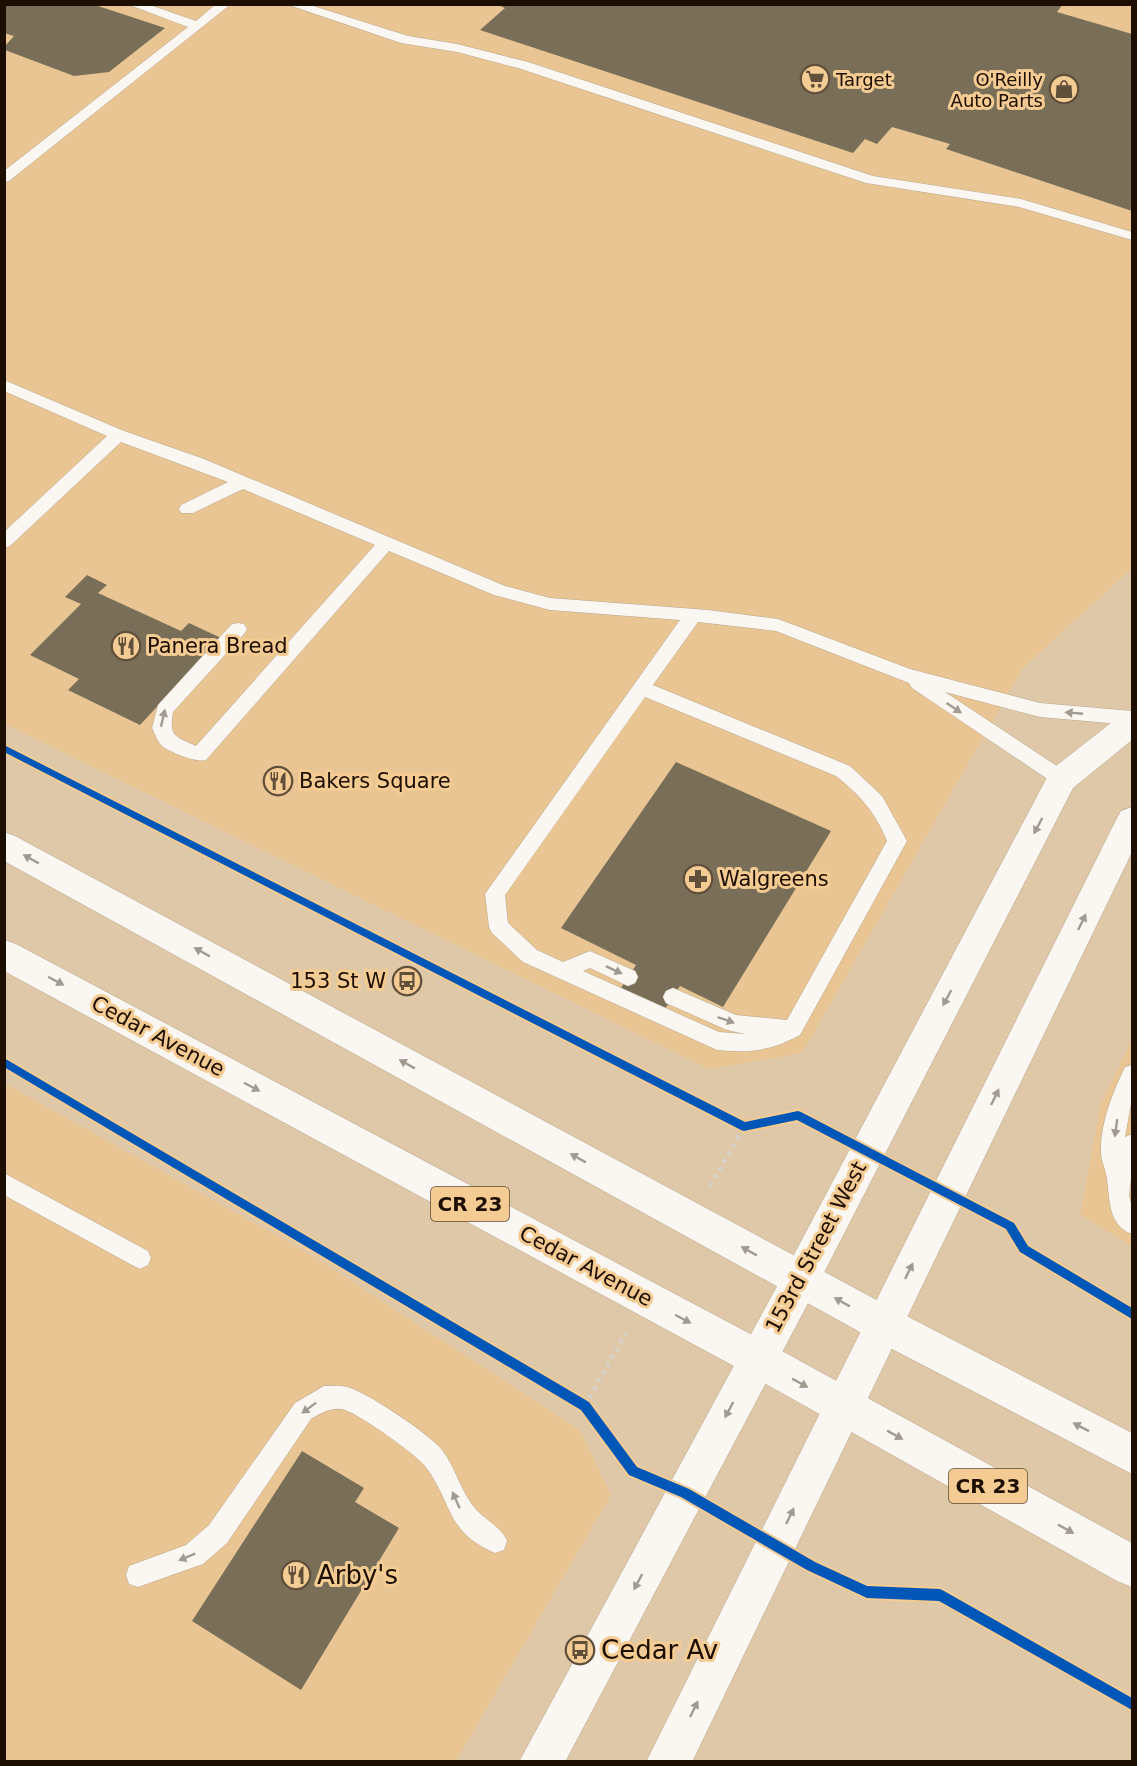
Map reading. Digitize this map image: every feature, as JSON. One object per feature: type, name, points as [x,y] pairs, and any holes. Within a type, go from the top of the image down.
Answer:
[{"type":"main road","name":"153rd Street West","points":[[541,1761],[801,1279],[1062,780],[1132,723]]},
{"type":"main road","points":[[668,1761],[1132,820]]},
{"type":"main road","points":[[4,845],[883,1324],[1132,1454]]},
{"type":"main road","name":"Cedar Avenue","points":[[4,954],[757,1358],[1132,1566]]},
{"type":"lane","points":[[133,4],[198,26]]},
{"type":"lane","points":[[4,178],[225,4]]},
{"type":"lane","points":[[292,4],[406,40],[458,48],[524,65],[871,180],[1021,203],[1132,236]]},
{"type":"lane","points":[[4,385],[118,435],[198,463],[500,591],[550,604],[693,615],[778,625],[906,675],[1040,710],[1132,718]]},
{"type":"lane","points":[[4,542],[118,435]]},
{"type":"lane","points":[[187,509],[243,482]]},
{"type":"lane","points":[[238,629],[164,710],[160,728],[168,741],[199,755],[386,543]]},
{"type":"lane","points":[[641,688],[843,771],[866,788],[886,814],[897,841],[793,1029],[771,1040],[744,1043],[717,1041],[530,956],[499,927],[495,894],[641,688],[693,615]]},
{"type":"lane","points":[[906,675],[1062,780]]},
{"type":"lane","points":[[562,971],[590,959],[628,977]]},
{"type":"lane","points":[[673,997],[734,1024],[793,1029]]},
{"type":"lane","points":[[1119,1183],[1112,1152],[1120,1102],[1132,1074]]},
{"type":"lane","points":[[1132,1144],[1116,1197],[1121,1213],[1132,1224]]},
{"type":"lane","points":[[4,1183],[140,1258]]},
{"type":"lane","points":[[138,1575],[194,1556],[218,1534],[303,1411],[324,1398],[346,1398],[375,1413],[432,1456],[448,1481],[457,1505],[474,1527],[495,1542]]},
{"type":"path","points":[[734,1121],[744,1127],[755,1124]]},
{"type":"shaded area","points":[[4,5],[1132,5],[1132,568],[1023,668],[802,1053],[709,1069],[5,724]]},
{"type":"shaded area","points":[[1132,1039],[1132,1247],[1080,1214],[1101,1104]]},
{"type":"shaded area","points":[[4,1083],[308,1253],[580,1430],[611,1495],[456,1761],[5,1761]]},
{"type":"building","points":[[4,4],[92,4],[165,28],[109,72],[74,76],[5,50],[5,46],[14,36],[4,33]]},
{"type":"building","name":"Target","points":[[496,4],[1063,4],[1057,12],[1132,34],[1132,211],[946,149],[950,144],[892,127],[877,144],[865,139],[853,153],[480,30],[505,8]]},
{"type":"building","name":"Panera Bread","points":[[87,575],[107,585],[98,593],[181,631],[189,623],[221,638],[140,725],[68,690],[79,679],[30,655],[81,604],[65,597]]},
{"type":"building","name":"Walgreens","points":[[676,762],[831,831],[723,1007],[680,986],[665,1009],[621,988],[636,965],[561,928]]},
{"type":"building","name":"Arby's","points":[[302,1451],[364,1488],[355,1502],[399,1528],[301,1690],[192,1621]]},
{"type":"cycle path","points":[[4,748],[744,1127],[798,1115],[1010,1226],[1024,1249],[1132,1314]]},
{"type":"cycle path","points":[[4,1062],[585,1406],[633,1471],[685,1493],[811,1566],[867,1592],[940,1595],[1132,1704]]},
{"type":"place","name":"Target","points":[[815,79]]},
{"type":"place","name":"O'Reilly Auto Parts","points":[[1064,89]]},
{"type":"place","name":"Panera Bread","points":[[126,646]]},
{"type":"place","name":"Bakers Square","points":[[278,781]]},
{"type":"place","name":"Walgreens","points":[[698,879]]},
{"type":"place","name":"153 St W","points":[[407,981]]},
{"type":"place","name":"Arby's","points":[[296,1575]]},
{"type":"place","name":"Cedar Av","points":[[580,1650]]}]
